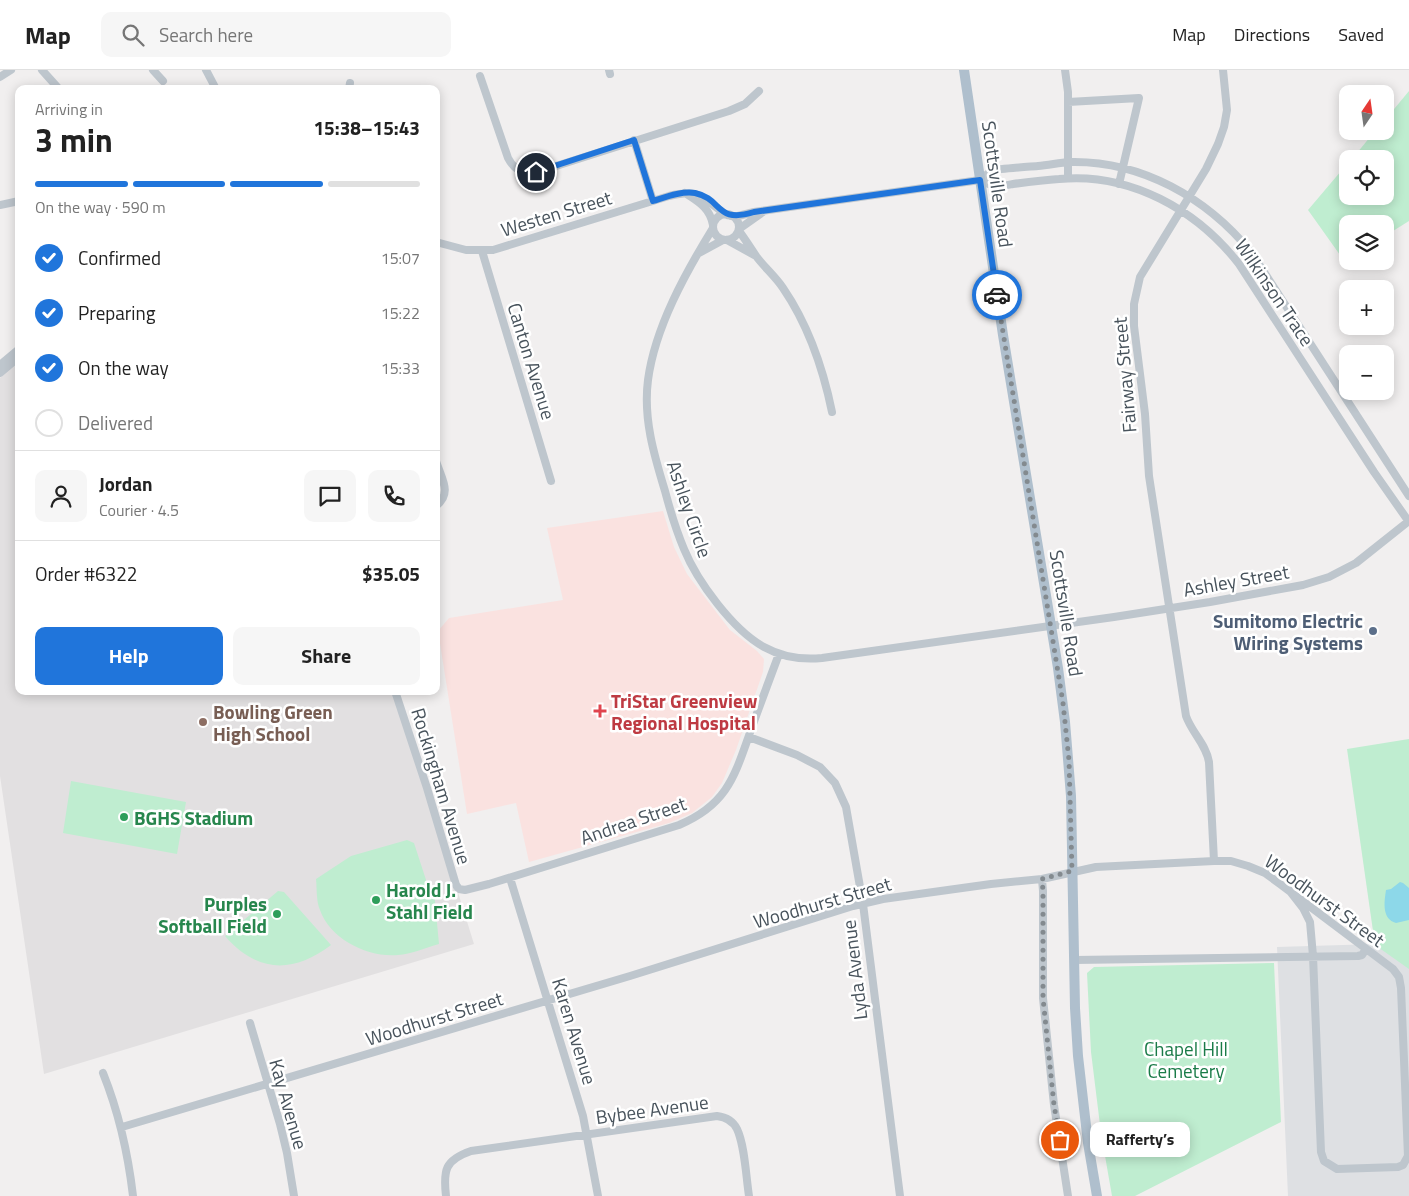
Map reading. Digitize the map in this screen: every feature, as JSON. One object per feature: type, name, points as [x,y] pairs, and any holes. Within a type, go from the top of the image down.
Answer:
[{"type":"main road","name":"Scottsville Road","points":[[964,70],[1003,335],[1051,626],[1068,744],[1078,1056],[1087,1134],[1097,1196]]},
{"type":"street","points":[[0,77],[11,70]]},
{"type":"street","points":[[42,70],[55,85]]},
{"type":"street","points":[[153,70],[163,81]]},
{"type":"street","points":[[206,70],[214,85]]},
{"type":"street","points":[[1064,70],[1068,102],[1068,178]]},
{"type":"street","name":"Fairway Street","points":[[1214,861],[1207,752],[1186,716],[1171,608],[1149,476],[1145,414],[1134,332],[1134,304],[1140,277],[1210,161],[1224,127],[1226,101],[1223,70]]},
{"type":"street","points":[[480,76],[508,158],[519,171],[528,173],[544,170],[729,111],[745,104],[760,91]]},
{"type":"street","points":[[1068,102],[1139,98],[1119,184]]},
{"type":"street","points":[[634,140],[653,201]]},
{"type":"street","name":"Wilkinson Trace","points":[[1409,496],[1251,252],[1225,224],[1189,196],[1158,180],[1122,168],[1096,164],[1068,162],[992,171],[980,180],[995,187],[1068,178],[1119,184],[1150,194],[1181,210],[1213,234],[1239,264],[1379,480],[1409,522]]},
{"type":"street","points":[[713,227],[719,216],[738,216],[980,180]]},
{"type":"street","name":"Westen Street","points":[[440,243],[455,248],[482,251],[493,250],[653,201],[692,193],[700,195],[729,215]]},
{"type":"street","points":[[685,194],[704,205],[709,212],[716,236],[756,256]]},
{"type":"street","points":[[0,206],[15,201]]},
{"type":"street","points":[[725,240],[734,237],[739,230],[765,211]]},
{"type":"street","points":[[729,215],[736,220],[745,241],[782,287],[804,323],[825,379],[832,412]]},
{"type":"street","name":"Ashley Circle","points":[[713,227],[682,282],[654,350],[648,382],[647,405],[648,428],[672,517],[694,570],[714,598],[749,637],[765,648],[779,654],[801,659],[822,658],[1051,626]]},
{"type":"street","name":"Ashley Circle","points":[[699,254],[725,240]]},
{"type":"street","name":"Canton Avenue","points":[[482,251],[552,481]]},
{"type":"street","points":[[0,365],[15,352]]},
{"type":"street","points":[[0,373],[15,360]]},
{"type":"street","points":[[440,472],[445,493],[443,501],[440,503]]},
{"type":"street","name":"Ashley Street","points":[[1051,626],[1276,591],[1303,585],[1329,577],[1365,557],[1409,522]]},
{"type":"street","name":"Andrea Street","points":[[459,889],[476,888],[510,878],[679,825],[697,816],[719,798],[730,784],[779,654]]},
{"type":"street","name":"Rockingham Avenue","points":[[396,695],[427,788],[451,870],[459,889]]},
{"type":"street","name":"Lyda Avenue","points":[[748,737],[805,758],[820,767],[835,783],[843,797],[849,817],[863,904],[900,1196]]},
{"type":"street","name":"Woodhurst Street","points":[[122,1127],[268,1085],[863,904],[919,894],[1042,879],[1096,867],[1231,861],[1264,873],[1289,890],[1393,969],[1401,981],[1408,1156]]},
{"type":"street","name":"Karen Avenue","points":[[510,878],[574,1083],[588,1134],[598,1196]]},
{"type":"street","points":[[1042,879],[1043,998],[1054,1105],[1068,1196]]},
{"type":"street","points":[[1289,890],[1303,908],[1310,922],[1314,956],[1321,1152],[1324,1160],[1337,1169],[1398,1167],[1403,1165],[1408,1156]]},
{"type":"street","points":[[1074,960],[1358,956],[1362,955],[1366,949]]},
{"type":"street","name":"Kay Avenue","points":[[250,1023],[287,1153],[294,1196]]},
{"type":"street","points":[[103,1073],[122,1127],[133,1196]]},
{"type":"street","name":"Bybee Avenue","points":[[588,1134],[717,1116],[724,1117],[737,1130],[743,1153],[749,1196]]},
{"type":"street","points":[[446,1196],[444,1178],[447,1167],[452,1160],[462,1154],[481,1149],[588,1134]]},
{"type":"shaded area","name":"Bowling Green High School","points":[[15,364],[15,695],[395,695],[474,944],[44,1074],[0,776],[0,378]]},
{"type":"shaded area","name":"TriStar Greenview Regional Hospital","points":[[663,511],[674,547],[687,574],[730,630],[757,651],[764,659],[763,672],[736,750],[722,783],[712,797],[692,813],[669,823],[529,862],[516,803],[467,814],[440,644],[440,629],[449,618],[563,600],[547,528]]},
{"type":"shaded area","points":[[1409,943],[1409,1196],[1288,1196],[1277,947]]},
{"type":"green space","points":[[1409,91],[1409,221],[1394,230],[1394,215],[1339,215],[1339,254],[1308,210],[1339,173],[1339,205],[1394,205],[1394,150],[1359,150],[1368,140],[1394,140],[1394,109]]},
{"type":"green space","points":[[1409,739],[1409,969],[1375,945],[1347,749]]},
{"type":"green space","name":"BGHS Stadium","points":[[71,781],[186,802],[177,854],[63,833]]},
{"type":"green space","name":"Harold J. Stahl Field","points":[[407,840],[414,843],[428,886],[434,891],[439,944],[398,955],[386,955],[363,950],[341,938],[325,920],[318,903],[316,879],[351,856]]},
{"type":"green space","name":"Purples Softball Field","points":[[278,891],[284,892],[331,945],[303,961],[289,965],[276,965],[263,963],[250,957],[225,936]]},
{"type":"green space","name":"Chapel Hill Cemetery","points":[[1274,963],[1281,1122],[1135,1196],[1112,1196],[1101,1133],[1091,1052],[1087,973],[1094,967]]},
{"type":"water","points":[[1400,882],[1409,888],[1409,920],[1396,923],[1391,921],[1386,914],[1385,900],[1386,890],[1391,889]]},
{"type":"way so far","points":[[997,295],[1058,668],[1068,744],[1072,871],[1042,879],[1043,998],[1054,1105],[1060,1140]]},
{"type":"place","name":"Sumitomo Electric Wiring Systems","points":[[1373,631]]},
{"type":"place","name":"TriStar Greenview Regional Hospital","points":[[600,711]]},
{"type":"place","name":"Bowling Green High School","points":[[203,722]]},
{"type":"place","name":"BGHS Stadium","points":[[124,817]]},
{"type":"place","name":"Harold J. Stahl Field","points":[[376,900]]},
{"type":"place","name":"Purples Softball Field","points":[[277,914]]},
{"type":"place","name":"Rafferty’s","points":[[1060,1140]]},
{"type":"route","points":[[536,172],[634,140],[653,201],[677,194],[692,193],[700,195],[731,216],[980,180],[997,295]]}]
